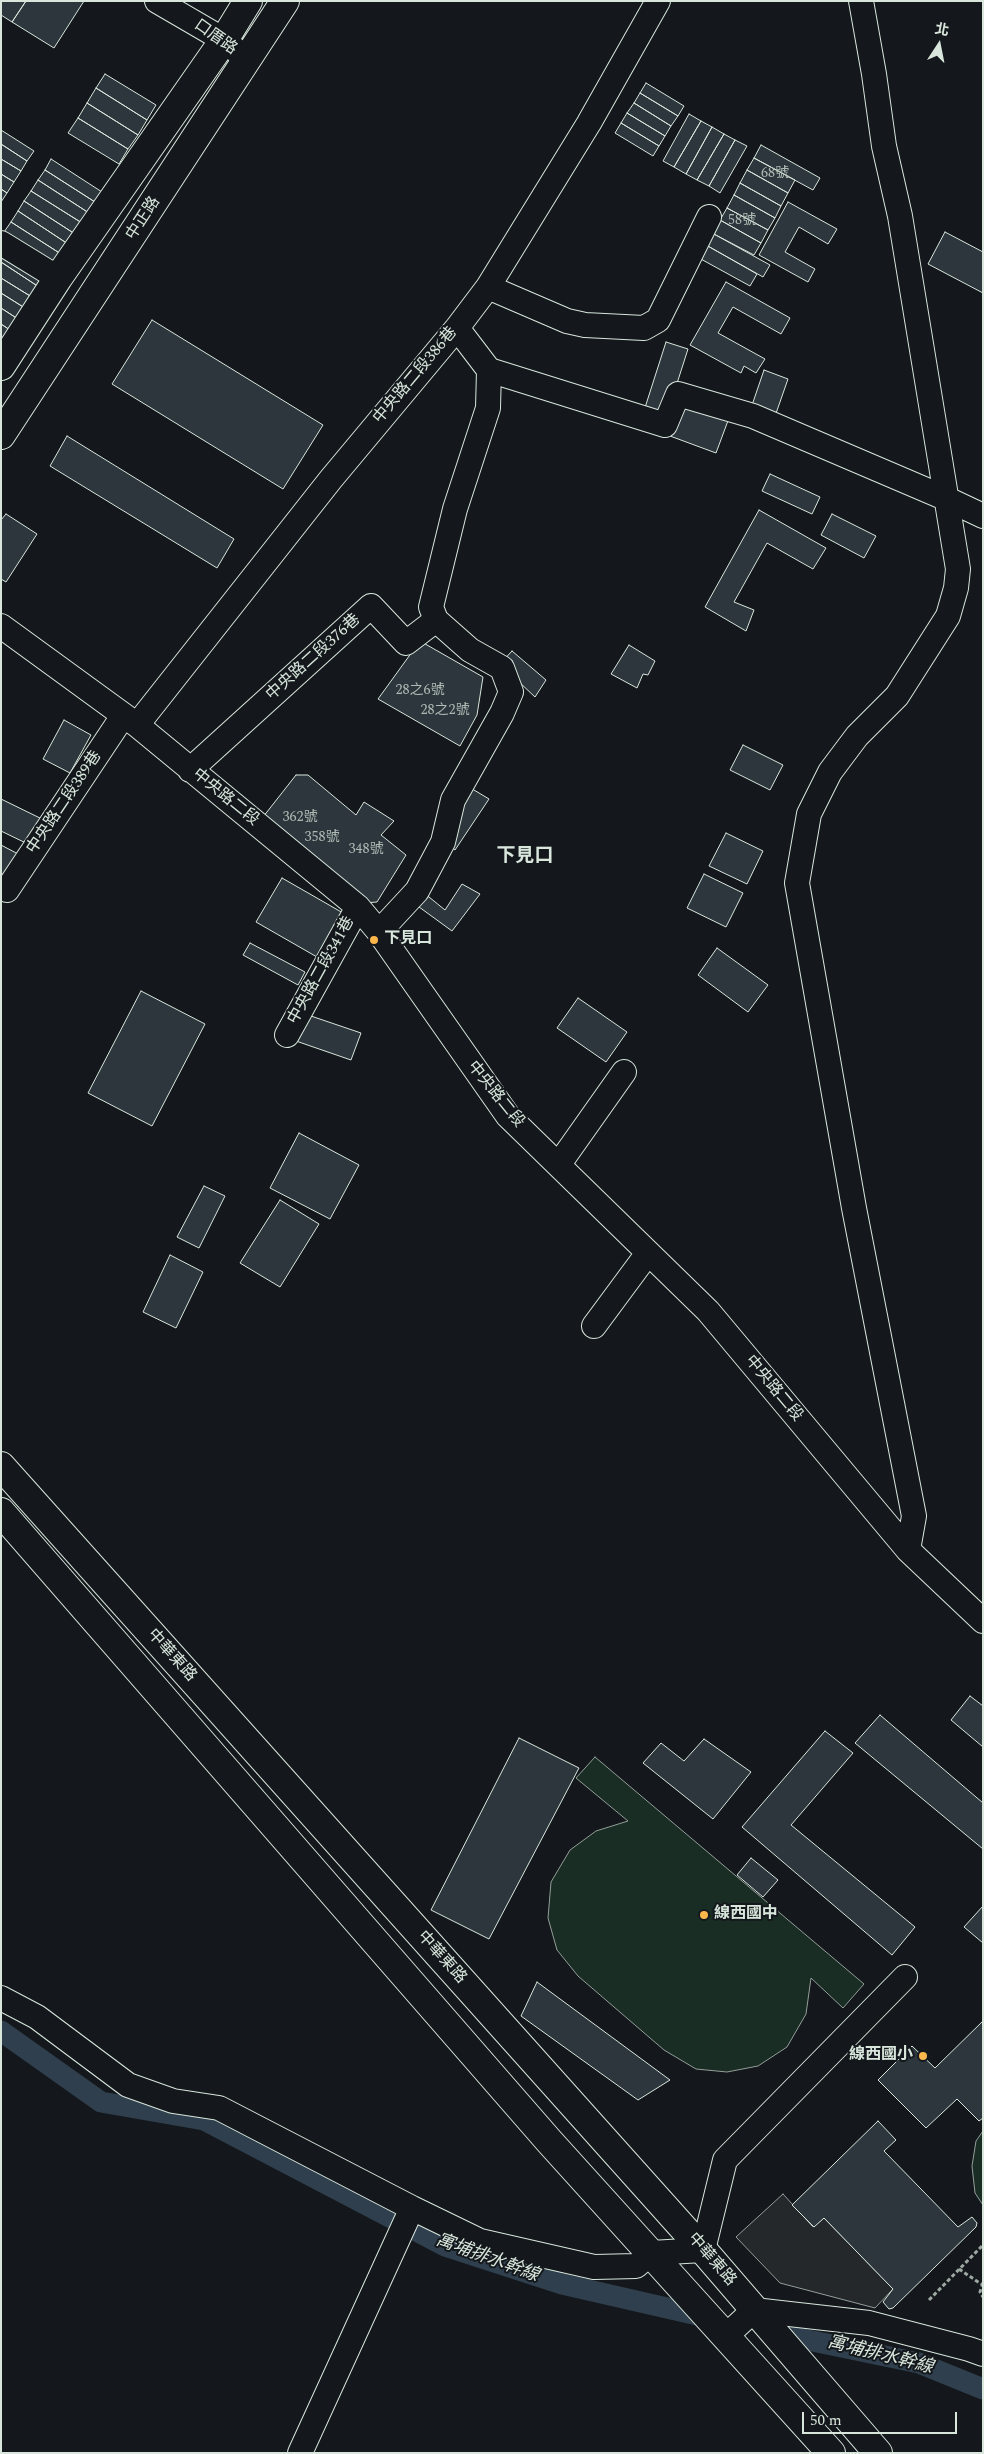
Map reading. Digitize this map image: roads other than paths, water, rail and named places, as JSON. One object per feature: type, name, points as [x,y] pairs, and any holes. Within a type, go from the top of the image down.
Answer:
[{"type":"main road","points":[[1,366],[58,278],[224,40],[248,1]]},
{"type":"main road","name":"中正路","points":[[1,435],[285,1]]},
{"type":"main road","name":"中華東路","points":[[1,1466],[703,2250],[878,2453]]},
{"type":"main road","name":"中華東路","points":[[1,1512],[549,2141],[830,2453]]},
{"type":"street","name":"口厝路","points":[[157,1],[224,40],[246,60]]},
{"type":"street","name":"中央路二段386巷","points":[[130,720],[457,328],[488,287],[589,123],[658,1]]},
{"type":"street","points":[[861,1],[884,146],[901,226],[958,569],[956,588],[948,616],[897,696],[857,736],[830,772],[809,814],[798,883],[853,1198],[914,1516],[908,1550]]},
{"type":"street","points":[[488,287],[567,321],[585,325],[644,328],[658,320],[709,217]]},
{"type":"street","points":[[1,243],[58,278]]},
{"type":"street","points":[[457,328],[489,370],[665,425],[678,394],[753,416],[983,516]]},
{"type":"street","points":[[378,932],[417,891],[443,842],[452,800],[502,713],[511,692],[502,668],[470,650],[436,620],[431,607],[455,509],[488,408],[489,370]]},
{"type":"street","name":"中央路二段376巷","points":[[190,770],[372,606],[406,643],[436,620]]},
{"type":"street","name":"中央路二段","points":[[1,626],[130,720],[358,907],[378,932],[508,1116],[708,1311],[908,1550],[983,1621]]},
{"type":"street","name":"中央路二段389巷","points":[[7,890],[130,720]]},
{"type":"street","name":"中央路二段341巷","points":[[287,1035],[358,907]]},
{"type":"street","points":[[559,1164],[624,1072]]},
{"type":"street","points":[[594,1326],[648,1253]]},
{"type":"street","points":[[1,1998],[37,2017],[128,2085],[173,2101],[220,2108],[412,2208],[480,2241],[594,2267],[636,2266],[651,2253],[703,2250],[725,2160],[905,1977]]},
{"type":"street","points":[[300,2453],[412,2208]]},
{"type":"street","points":[[726,2336],[754,2310],[869,2323],[983,2354]]},
{"type":"waterway","name":"寓埔排水幹線","points":[[1,2031],[101,2102],[204,2120],[445,2246],[562,2284],[715,2319]]},
{"type":"waterway","name":"寓埔排水幹線","points":[[769,2332],[919,2363],[983,2389]]},
{"type":"place","name":"下見口","points":[[374,940]]},
{"type":"place","name":"線西國中","points":[[704,1915]]},
{"type":"place","name":"線西國小","points":[[923,2056]]},
{"type":"district","name":"下見口","points":[[525,857]]}]
